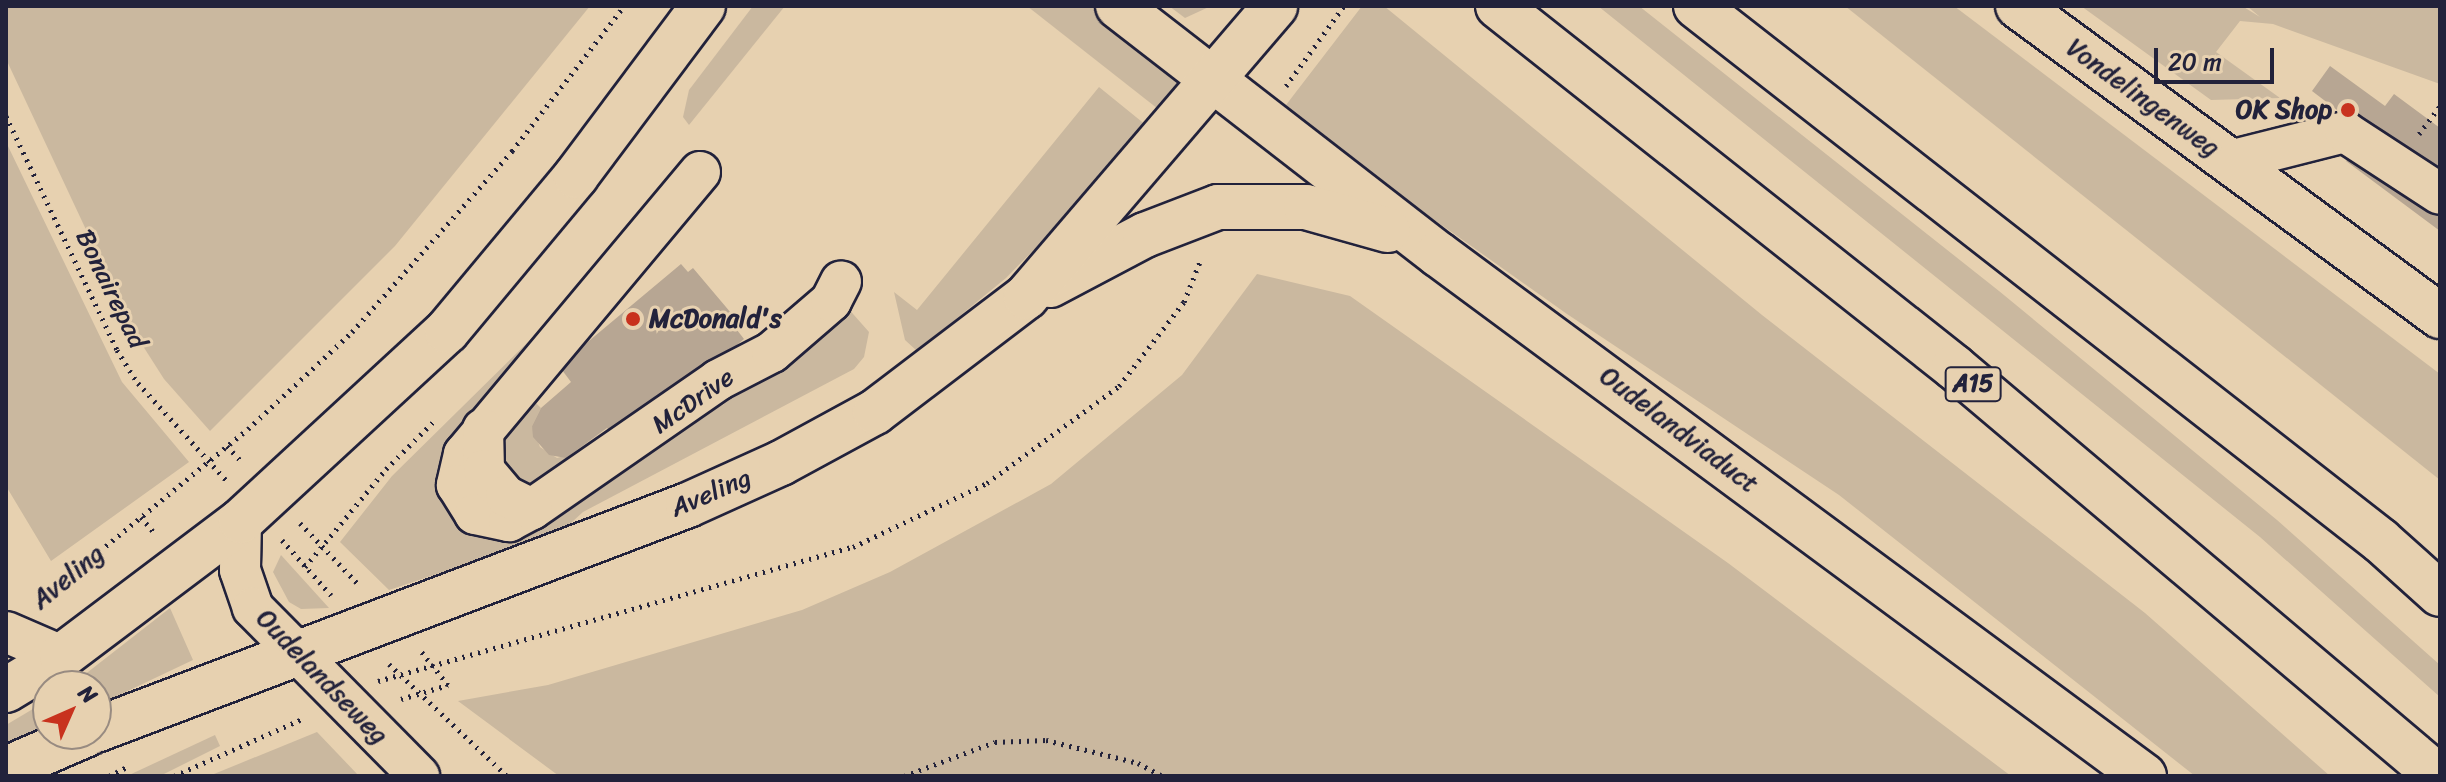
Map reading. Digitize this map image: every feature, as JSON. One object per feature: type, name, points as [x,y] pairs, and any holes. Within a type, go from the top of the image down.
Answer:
[{"type":"main road","points":[[6,690],[62,656],[247,516],[447,331],[576,176],[703,6]]},
{"type":"main road","points":[[1118,6],[1215,82]]},
{"type":"main road","name":"Aveling","points":[[112,724],[295,653],[361,632],[781,463],[875,412],[1026,297],[1215,82],[1275,6]]},
{"type":"main road","name":"A15","points":[[1498,6],[1954,367],[2438,776]]},
{"type":"main road","points":[[1696,6],[2381,541],[2440,594]]},
{"type":"main road","name":"Vondelingenweg","points":[[2018,6],[2440,316]]},
{"type":"main road","name":"Oudelandviaduct","points":[[1215,82],[1438,254],[2144,776]]},
{"type":"main road","points":[[1026,297],[1145,235],[1218,207],[1306,207],[1351,216],[1438,254]]},
{"type":"main road","points":[[6,769],[50,750]]},
{"type":"street","name":"Vondelingenweg","points":[[2230,161],[2345,132],[2440,194]]},
{"type":"street","name":"McDrive","points":[[700,172],[483,429],[458,469],[462,500],[475,514],[492,521],[509,521],[532,509],[718,380],[772,352],[831,301],[841,281]]},
{"type":"street","name":"Oudelandseweg","points":[[247,516],[244,593],[295,653],[338,692],[419,776]]},
{"type":"street","points":[[18,621],[62,656]]},
{"type":"path","name":"Aveling","points":[[18,621],[208,462],[352,332],[512,151],[624,6]]},
{"type":"path","name":"Bonairepad","points":[[6,116],[117,350],[138,383],[208,462],[247,516],[399,675],[507,776]]},
{"type":"path","points":[[338,692],[853,547],[987,483],[1119,386],[1184,302]]},
{"type":"path","points":[[141,517],[183,565]]},
{"type":"path","points":[[904,776],[995,742],[1046,740],[1138,763],[1162,776]]},
{"type":"path","points":[[109,776],[143,760]]},
{"type":"shaded area","points":[[6,6],[590,6],[395,246],[210,431],[164,379],[134,332],[6,59]]},
{"type":"shaded area","points":[[753,6],[785,6],[689,125],[683,117],[689,90]]},
{"type":"shaded area","points":[[1027,6],[1090,6],[1193,86],[1167,116]]},
{"type":"shaded area","points":[[1169,6],[1211,6],[1185,18]]},
{"type":"shaded area","points":[[1362,6],[1384,6],[1762,315],[2145,613],[2330,776],[2195,776],[1839,495],[1567,314],[1326,143],[1286,105]]},
{"type":"shaded area","points":[[1598,6],[1639,6],[1999,291],[2277,520],[2440,665],[2440,697],[2260,537]]},
{"type":"shaded area","points":[[1845,6],[1954,6],[2440,374],[2440,480]]},
{"type":"shaded area","points":[[2081,6],[2242,6],[2260,17],[2247,6],[2440,6],[2440,84],[2273,24],[2240,21],[2216,52],[2280,98],[2211,100]]},
{"type":"shaded area","points":[[1099,87],[1152,130],[1006,278],[917,351],[905,340],[894,292],[917,310]]},
{"type":"shaded area","points":[[6,142],[122,382],[189,462],[51,561],[6,486]]},
{"type":"shaded area","points":[[1257,274],[1350,296],[1728,563],[2011,776],[559,776],[458,701],[548,685],[802,610],[890,572],[1051,484],[1182,375]]},
{"type":"shaded area","points":[[846,306],[869,332],[864,357],[854,369],[583,512],[560,533],[389,590],[340,542],[392,476],[533,337],[539,338],[470,521],[723,405]]},
{"type":"shaded area","points":[[527,394],[541,408],[532,426],[540,447],[557,458],[578,452],[590,463],[538,496],[507,483],[496,435]]},
{"type":"shaded area","points":[[281,555],[329,608],[301,609],[289,602],[273,572]]},
{"type":"shaded area","points":[[170,608],[193,660],[112,698],[112,670],[91,670]]},
{"type":"shaded area","points":[[32,710],[32,736],[6,748],[6,725]]},
{"type":"shaded area","points":[[317,732],[359,776],[209,776]]},
{"type":"shaded area","points":[[215,735],[220,746],[160,776],[127,776]]},
{"type":"building","points":[[2330,66],[2385,106],[2394,94],[2440,128],[2440,231],[2346,161],[2370,135],[2312,91]]},
{"type":"building","points":[[681,264],[688,272],[693,268],[742,326],[737,330],[744,339],[620,443],[607,428],[566,458],[549,455],[533,437],[532,426],[541,408],[571,382],[559,366]]},
{"type":"place","name":"OK Shop","points":[[2348,110]]},
{"type":"place","name":"McDonald's","points":[[633,319]]}]
